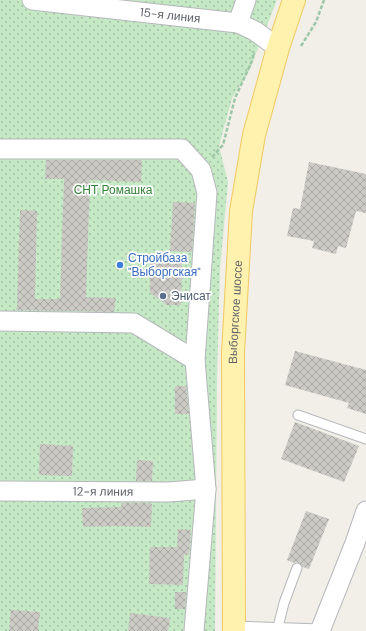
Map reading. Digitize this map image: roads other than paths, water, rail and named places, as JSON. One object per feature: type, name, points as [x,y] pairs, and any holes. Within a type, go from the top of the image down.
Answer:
[{"type":"main road","name":"Выборгское шоссе","points":[[234,629],[233,353],[241,211],[254,136],[278,48],[294,0]]},
{"type":"street","name":"15-я линия","points":[[32,0],[238,23],[255,31],[278,48]]},
{"type":"street","points":[[238,23],[246,0]]},
{"type":"street","points":[[0,149],[182,149],[201,170],[207,193],[195,360],[206,489],[194,631]]},
{"type":"street","points":[[0,321],[134,323],[195,360]]},
{"type":"street","name":"12-я линия","points":[[0,491],[169,492],[206,489]]},
{"type":"street","points":[[320,630],[360,545],[366,511]]},
{"type":"lane","points":[[298,415],[366,439]]},
{"type":"lane","points":[[278,627],[284,603],[297,568]]},
{"type":"lane","points":[[234,629],[278,627],[320,630]]},
{"type":"place","name":"Стройбаза \"Выборгская\"","points":[[120,265]]},
{"type":"place","name":"Энисат","points":[[163,296]]},
{"type":"park label","name":"СНТ Ромашка","points":[[113,190]]}]
